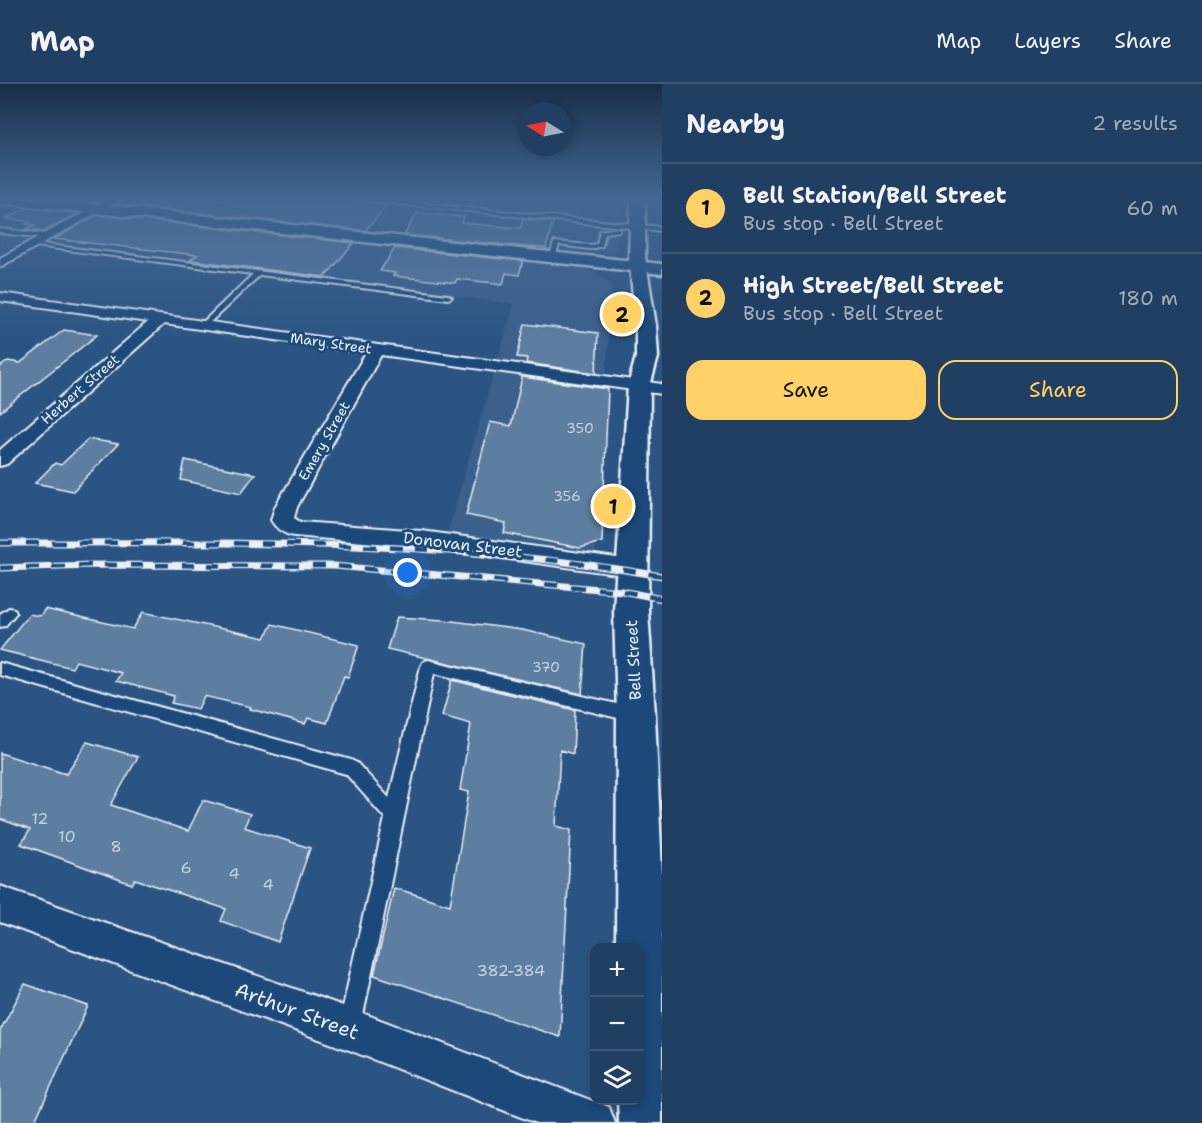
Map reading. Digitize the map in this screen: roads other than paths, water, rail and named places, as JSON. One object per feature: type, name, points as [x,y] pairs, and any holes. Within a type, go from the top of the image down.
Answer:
[{"type":"main road","points":[[485,247],[532,255],[555,250],[572,259],[610,272],[641,297]]},
{"type":"main road","name":"Bell Street","points":[[637,247],[637,266],[646,326],[651,388],[632,568],[631,611],[636,715],[649,778],[641,979],[648,1123]]},
{"type":"main road","points":[[572,259],[662,269]]},
{"type":"street","points":[[0,263],[26,247]]},
{"type":"street","name":"Mary Street","points":[[0,297],[651,388]]},
{"type":"street","name":"Herbert Street","points":[[0,460],[161,319]]},
{"type":"street","name":"Emery Street","points":[[294,529],[282,520],[286,507],[376,349]]},
{"type":"street","name":"Donovan Street","points":[[294,529],[422,539],[632,568]]},
{"type":"street","name":"Arthur Street","points":[[0,904],[349,1029],[593,1123]]},
{"type":"lane","points":[[69,247],[448,297]]},
{"type":"lane","points":[[555,250],[584,247]]},
{"type":"lane","points":[[205,325],[259,272]]},
{"type":"lane","points":[[349,1029],[428,666],[636,715]]},
{"type":"lane","points":[[0,669],[351,768],[394,816]]},
{"type":"railway","points":[[0,543],[249,543],[415,549],[498,555],[662,576]]},
{"type":"railway","points":[[0,568],[93,565],[334,566],[622,591],[662,599]]},
{"type":"place","name":"High Street/Bell Street","points":[[622,314]]},
{"type":"place","name":"Bell Station/Bell Street","points":[[613,506]]}]
